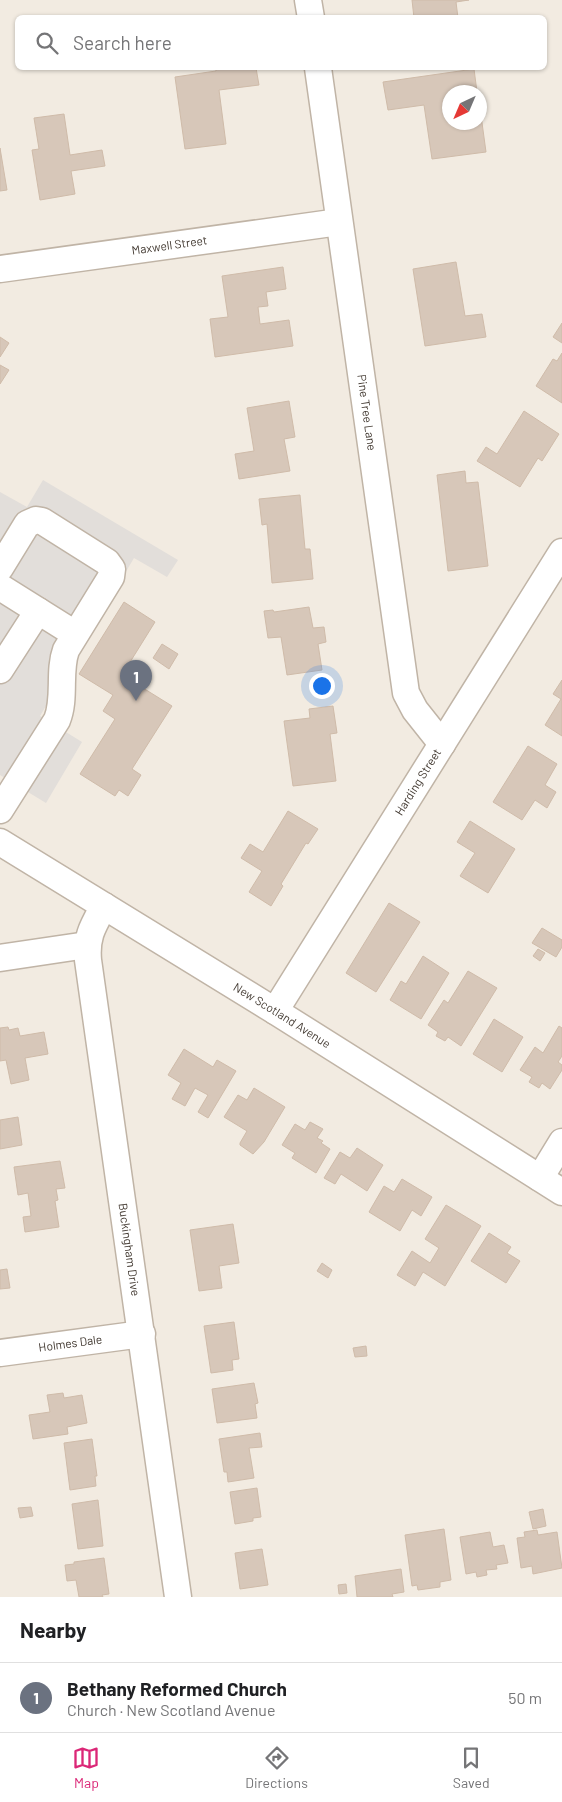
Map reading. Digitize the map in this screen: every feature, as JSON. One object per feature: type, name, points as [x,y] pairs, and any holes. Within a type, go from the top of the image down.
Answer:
[{"type":"street","points":[[308,0],[310,15]]},
{"type":"street","name":"Pine Tree Lane","points":[[318,70],[406,693],[415,710],[442,744]]},
{"type":"street","name":"Maxwell Street","points":[[0,269],[339,222]]},
{"type":"street","points":[[0,568],[27,524],[32,520],[36,520],[42,521],[109,564],[112,569],[112,575],[67,646],[63,658],[61,703],[58,716],[9,776],[0,810]]},
{"type":"street","name":"Harding Street","points":[[275,1011],[562,552]]},
{"type":"street","points":[[0,587],[75,634]]},
{"type":"street","points":[[0,670],[38,611]]},
{"type":"street","name":"New Scotland Avenue","points":[[0,842],[275,1011],[562,1192]]},
{"type":"street","name":"Buckingham Drive","points":[[104,906],[91,931],[87,945],[178,1597]]},
{"type":"street","points":[[0,958],[87,945]]},
{"type":"street","points":[[540,1178],[562,1142]]},
{"type":"street","name":"Holmes Dale","points":[[0,1353],[142,1334]]},
{"type":"shaded area","points":[[43,480],[178,560],[167,577],[134,558],[40,716],[82,742],[46,803],[0,775],[0,605],[4,598],[0,595],[0,492],[27,507]]},
{"type":"building","points":[[412,0],[469,0],[456,2],[458,15],[414,15]]},
{"type":"building","points":[[256,70],[259,85],[219,90],[226,144],[185,149],[175,77],[216,71]]},
{"type":"building","points":[[474,70],[476,85],[442,85],[442,130],[483,130],[486,152],[432,159],[424,105],[388,110],[383,82]]},
{"type":"building","points":[[64,114],[70,155],[102,150],[105,166],[71,171],[75,194],[40,200],[32,150],[39,149],[34,118]]},
{"type":"building","points":[[0,148],[7,190],[0,191]]},
{"type":"building","points":[[456,262],[465,316],[482,314],[486,337],[425,346],[413,269]]},
{"type":"building","points":[[283,267],[286,289],[266,292],[268,306],[258,307],[260,324],[289,320],[293,346],[215,357],[210,319],[228,317],[222,276]]},
{"type":"building","points":[[562,323],[562,343],[553,337]]},
{"type":"building","points":[[0,337],[9,343],[0,357]]},
{"type":"building","points":[[562,353],[562,403],[536,386],[553,359],[557,361]]},
{"type":"building","points":[[0,365],[9,370],[0,384]]},
{"type":"building","points":[[289,401],[295,437],[284,439],[290,471],[239,479],[235,454],[254,451],[247,408]]},
{"type":"building","points":[[524,411],[559,434],[542,461],[538,458],[520,487],[477,461],[486,447],[497,454]]},
{"type":"building","points":[[465,471],[466,483],[478,482],[488,566],[448,571],[437,475]]},
{"type":"building","points":[[300,495],[305,549],[310,549],[313,579],[272,583],[267,524],[262,525],[259,499]]},
{"type":"building","points":[[124,602],[155,622],[122,675],[172,706],[132,769],[141,775],[128,796],[119,790],[115,796],[80,774],[115,719],[103,711],[113,695],[79,674]]},
{"type":"building","points":[[309,607],[313,628],[324,627],[326,642],[318,644],[322,670],[287,675],[281,637],[268,638],[264,611],[273,610],[274,612]]},
{"type":"building","points":[[162,644],[178,654],[169,669],[153,658]]},
{"type":"building","points":[[562,680],[562,736],[545,725],[561,699],[553,694]]},
{"type":"building","points":[[333,706],[337,733],[330,734],[336,781],[293,786],[284,721],[310,718],[309,709]]},
{"type":"building","points":[[528,746],[557,764],[545,785],[556,792],[547,808],[535,800],[522,820],[493,802]]},
{"type":"building","points":[[288,811],[318,829],[308,844],[306,843],[281,884],[283,886],[271,906],[249,892],[262,871],[241,858],[250,844],[263,852]]},
{"type":"building","points":[[470,821],[515,849],[488,893],[460,876],[475,853],[457,842]]},
{"type":"building","points":[[389,903],[420,922],[376,992],[346,973]]},
{"type":"building","points":[[542,928],[562,940],[562,947],[556,957],[532,943]]},
{"type":"building","points":[[538,949],[545,953],[540,961],[533,956]]},
{"type":"building","points":[[423,956],[449,973],[421,1019],[390,1000],[401,981],[406,984]]},
{"type":"building","points":[[468,971],[497,988],[461,1046],[448,1037],[445,1041],[436,1036],[438,1032],[428,1025],[444,1000],[448,1003]]},
{"type":"building","points":[[494,1019],[523,1037],[502,1072],[473,1054]]},
{"type":"building","points":[[559,1026],[562,1028],[562,1056],[558,1062],[562,1065],[562,1070],[550,1089],[542,1083],[539,1088],[529,1082],[532,1077],[520,1070],[535,1047],[543,1053]]},
{"type":"building","points":[[8,1027],[9,1030],[18,1028],[20,1036],[44,1032],[48,1054],[25,1058],[29,1080],[11,1084],[6,1060],[0,1061],[0,1028]]},
{"type":"building","points":[[184,1049],[213,1067],[217,1060],[236,1071],[208,1118],[198,1112],[208,1095],[195,1088],[185,1106],[172,1099],[181,1083],[168,1075]]},
{"type":"building","points":[[254,1088],[285,1107],[264,1142],[253,1154],[240,1145],[247,1131],[224,1117],[238,1095],[247,1100]]},
{"type":"building","points":[[18,1117],[22,1145],[0,1149],[0,1120]]},
{"type":"building","points":[[310,1122],[323,1129],[317,1138],[323,1141],[321,1143],[330,1149],[316,1173],[292,1158],[295,1153],[282,1145],[295,1124],[305,1130]]},
{"type":"building","points":[[357,1148],[383,1165],[367,1191],[341,1174],[335,1184],[324,1178],[340,1152],[350,1158]]},
{"type":"building","points":[[60,1161],[65,1188],[56,1189],[58,1200],[55,1201],[59,1227],[25,1232],[23,1217],[31,1216],[28,1193],[18,1195],[14,1167]]},
{"type":"building","points":[[402,1179],[432,1197],[421,1216],[412,1210],[400,1231],[369,1212],[384,1186],[394,1192]]},
{"type":"building","points":[[446,1205],[481,1226],[445,1286],[423,1272],[415,1286],[397,1275],[412,1251],[430,1263],[439,1248],[425,1239]]},
{"type":"building","points":[[233,1224],[239,1263],[219,1266],[222,1288],[199,1291],[190,1230]]},
{"type":"building","points":[[489,1233],[511,1247],[507,1253],[520,1261],[506,1283],[471,1261]]},
{"type":"building","points":[[322,1263],[332,1270],[328,1278],[317,1271]]},
{"type":"building","points":[[7,1269],[10,1288],[0,1289],[0,1270]]},
{"type":"building","points":[[234,1322],[239,1359],[232,1360],[233,1370],[211,1373],[204,1326]]},
{"type":"building","points":[[366,1346],[367,1356],[355,1357],[353,1348]]},
{"type":"building","points":[[254,1383],[258,1403],[255,1404],[257,1418],[217,1423],[212,1389]]},
{"type":"building","points":[[63,1393],[64,1398],[82,1395],[87,1423],[67,1427],[68,1434],[33,1439],[29,1415],[50,1412],[47,1395]]},
{"type":"building","points":[[260,1433],[262,1447],[249,1448],[254,1478],[228,1482],[227,1472],[224,1472],[219,1439]]},
{"type":"building","points":[[92,1439],[97,1476],[95,1476],[96,1486],[70,1490],[64,1443]]},
{"type":"building","points":[[257,1488],[261,1517],[253,1518],[253,1521],[235,1524],[230,1492]]},
{"type":"building","points":[[98,1500],[103,1546],[78,1549],[72,1504]]},
{"type":"building","points":[[31,1507],[33,1516],[20,1518],[18,1508]]},
{"type":"building","points":[[543,1509],[546,1526],[533,1529],[529,1512]]},
{"type":"building","points":[[444,1529],[451,1580],[440,1582],[440,1587],[418,1590],[417,1585],[412,1586],[405,1535]]},
{"type":"building","points":[[537,1530],[538,1535],[557,1532],[562,1568],[533,1574],[532,1566],[521,1568],[517,1538],[525,1537],[524,1532]]},
{"type":"building","points":[[490,1532],[493,1547],[504,1545],[508,1563],[496,1565],[497,1569],[486,1570],[487,1575],[477,1577],[476,1572],[466,1574],[460,1537]]},
{"type":"building","points":[[262,1549],[268,1585],[240,1589],[235,1553]]},
{"type":"building","points":[[104,1558],[109,1594],[102,1595],[103,1597],[79,1597],[76,1580],[67,1581],[65,1565]]},
{"type":"building","points":[[401,1569],[404,1592],[392,1594],[393,1597],[357,1597],[355,1576]]},
{"type":"building","points":[[346,1584],[347,1593],[339,1594],[338,1585]]},
{"type":"place","name":"Bethany Reformed Church","points":[[136,701]]}]
